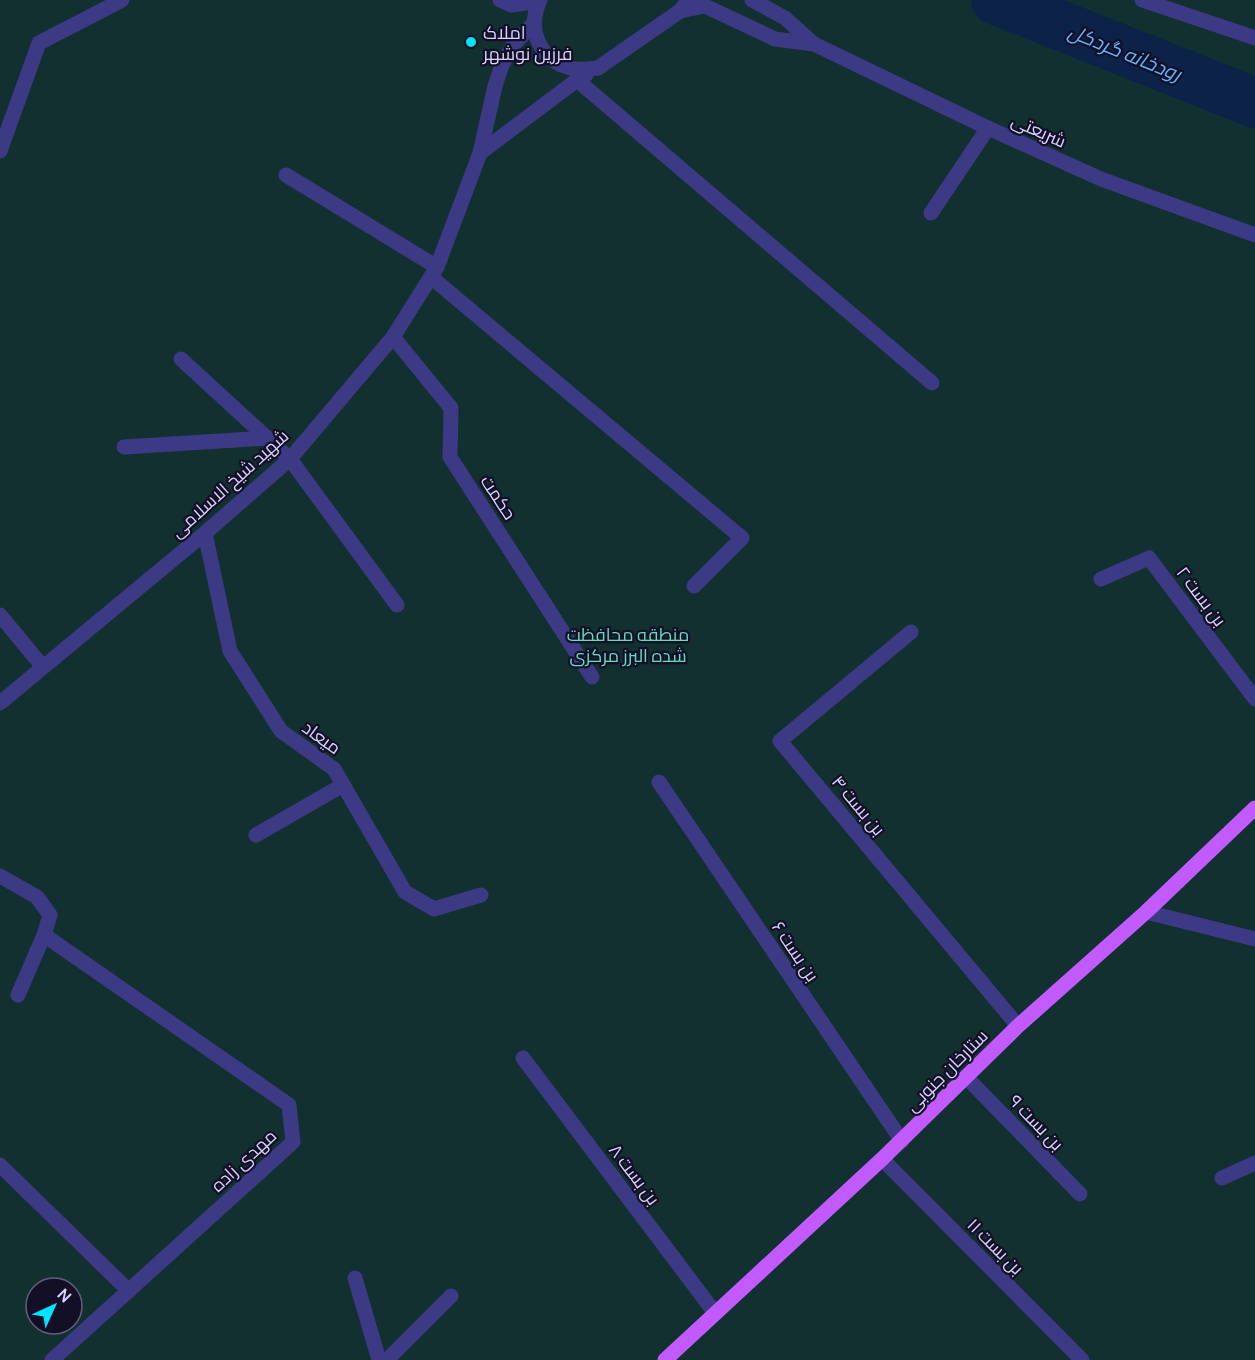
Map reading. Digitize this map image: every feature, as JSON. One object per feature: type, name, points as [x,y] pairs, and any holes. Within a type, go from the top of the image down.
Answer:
[{"type":"main road","name":"ستارخان جنوبی","points":[[665,1360],[902,1141],[1018,1026],[1146,912],[1255,808]]},
{"type":"street","points":[[0,151],[39,43],[122,0]]},
{"type":"street","points":[[500,0],[511,5],[540,1],[534,16],[534,31],[539,45],[548,56],[574,69],[598,68]]},
{"type":"street","points":[[752,0],[785,18],[814,44]]},
{"type":"street","points":[[1142,0],[1255,38]]},
{"type":"street","points":[[480,153],[577,80],[598,68],[685,5],[705,6],[775,39],[814,44]]},
{"type":"street","name":"شهید شیخ الاسلامی","points":[[0,703],[205,533],[290,459],[393,337],[434,272],[480,153],[502,65],[514,44],[534,23]]},
{"type":"street","name":"شریعتی","points":[[814,44],[988,128],[1101,179],[1255,235]]},
{"type":"street","points":[[577,80],[932,383]]},
{"type":"street","points":[[930,213],[988,128]]},
{"type":"street","points":[[286,175],[434,272],[742,538],[694,586]]},
{"type":"street","name":"حکمت","points":[[393,337],[451,408],[450,457],[592,676]]},
{"type":"street","points":[[181,359],[290,459],[397,605]]},
{"type":"street","points":[[124,447],[268,438]]},
{"type":"street","name":"میعاد","points":[[205,533],[230,651],[280,731],[334,769],[405,892],[434,909],[481,895]]},
{"type":"street","name":"بن بست ۲","points":[[1101,579],[1149,558],[1255,699]]},
{"type":"street","points":[[0,615],[43,667]]},
{"type":"street","name":"بن بست ۴","points":[[911,632],[780,741],[1018,1026]]},
{"type":"street","name":"بن بست ۶","points":[[659,782],[902,1141]]},
{"type":"street","points":[[256,835],[343,785]]},
{"type":"street","points":[[0,876],[37,897],[50,915],[44,935],[18,995]]},
{"type":"street","points":[[1146,912],[1255,939]]},
{"type":"street","name":"مهدی زاده","points":[[44,935],[289,1105],[293,1142],[52,1360]]},
{"type":"street","name":"بن بست ۸","points":[[523,1058],[715,1313]]},
{"type":"street","name":"بن بست ۹","points":[[966,1077],[1080,1194]]},
{"type":"street","name":"بن بست ۱۱","points":[[882,1159],[1082,1360]]},
{"type":"street","points":[[1222,1178],[1255,1163]]},
{"type":"street","points":[[0,1165],[129,1291]]},
{"type":"street","points":[[355,1278],[379,1360]]},
{"type":"street","points":[[387,1360],[451,1296]]},
{"type":"green space","name":"منطقه محافظت شده البرز مرکزی","points":[[0,0],[1255,0],[1255,1360],[0,1360]]},
{"type":"waterway","name":"رودخانه گردکل","points":[[996,0],[1255,103]]},
{"type":"place","name":"املاک فرزین نوشهر","points":[[471,42]]}]
